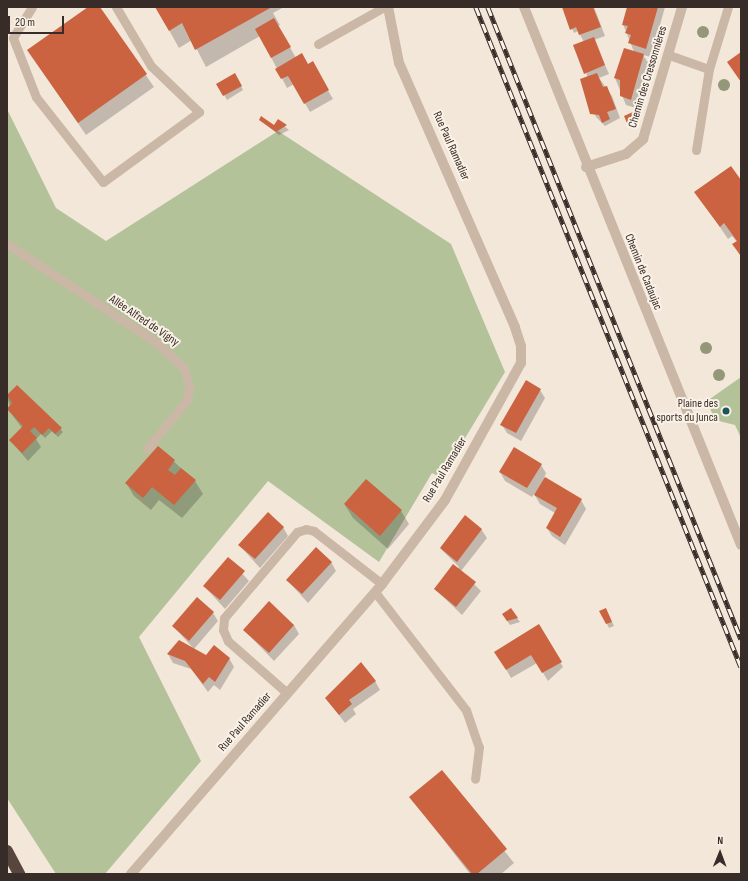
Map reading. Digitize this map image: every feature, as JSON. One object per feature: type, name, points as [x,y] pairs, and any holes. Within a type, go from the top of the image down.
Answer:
[{"type":"highway","points":[[7,851],[19,874]]},
{"type":"street","name":"Rue Paul Ramadier","points":[[131,874],[286,693],[382,584],[445,500],[522,358],[515,327],[399,63],[388,7]]},
{"type":"street","name":"Chemin de Cadaujac","points":[[524,7],[586,167],[741,545]]},
{"type":"street","name":"Chemin des Cressonnières","points":[[586,167],[626,154],[643,139],[682,7]]},
{"type":"lane","points":[[32,7],[13,38],[36,97],[104,182],[199,112],[151,66],[116,7]]},
{"type":"lane","points":[[318,44],[384,7]]},
{"type":"lane","points":[[696,150],[709,69],[728,7]]},
{"type":"lane","points":[[668,54],[709,69]]},
{"type":"lane","name":"Allée Alfred de Vigny","points":[[7,244],[157,343],[184,368],[189,386],[187,400],[147,449]]},
{"type":"lane","points":[[286,693],[228,641],[223,630],[224,618],[297,532],[306,529],[314,531],[382,584]]},
{"type":"lane","points":[[375,592],[466,710],[479,747],[474,779]]},
{"type":"green space","points":[[7,109],[56,208],[106,241],[278,131],[451,244],[505,372],[441,478],[432,473],[379,562],[268,481],[139,637],[201,761],[105,874],[56,874],[7,798]]},
{"type":"green space","name":"Plaine des sports du Junca","points":[[741,377],[741,438],[735,425],[715,420],[707,401]]},
{"type":"building","points":[[88,7],[100,7],[147,74],[78,123],[27,50]]},
{"type":"building","points":[[155,7],[272,7],[195,50],[182,23],[169,31]]},
{"type":"building","points":[[562,7],[593,7],[601,27],[579,35],[576,27],[570,30]]},
{"type":"building","points":[[627,7],[658,7],[646,49],[628,43],[631,35],[625,33],[628,26],[622,25]]},
{"type":"building","points":[[274,18],[291,47],[271,58],[255,29]]},
{"type":"building","points":[[594,37],[605,65],[584,74],[573,45]]},
{"type":"building","points":[[624,48],[644,54],[631,100],[620,96],[620,80],[614,78]]},
{"type":"building","points":[[741,52],[741,82],[727,62]]},
{"type":"building","points":[[302,53],[308,64],[313,61],[329,90],[304,104],[288,76],[281,79],[275,69]]},
{"type":"building","points":[[235,73],[242,86],[223,96],[216,84]]},
{"type":"building","points":[[597,73],[603,87],[607,86],[616,109],[607,112],[610,119],[602,123],[599,115],[590,114],[580,79]]},
{"type":"building","points":[[633,112],[636,119],[627,123],[624,116]]},
{"type":"building","points":[[261,116],[274,125],[278,119],[287,125],[276,132],[259,120]]},
{"type":"building","points":[[731,166],[741,180],[741,256],[732,244],[737,241],[724,223],[720,227],[694,192]]},
{"type":"building","points":[[526,380],[541,389],[516,433],[500,425]]},
{"type":"building","points":[[17,385],[62,428],[55,434],[49,428],[42,435],[34,427],[30,431],[37,438],[22,453],[9,440],[23,426],[7,409],[12,403],[7,395]]},
{"type":"building","points":[[158,446],[175,460],[168,470],[175,475],[181,468],[196,480],[174,505],[152,487],[143,498],[125,483]]},
{"type":"building","points":[[514,447],[542,464],[527,488],[499,472]]},
{"type":"building","points":[[545,477],[582,499],[560,537],[546,528],[557,508],[534,495]]},
{"type":"building","points":[[366,479],[402,510],[380,536],[344,504]]},
{"type":"building","points":[[268,512],[284,527],[255,559],[238,545]]},
{"type":"building","points":[[465,515],[482,529],[457,562],[440,548]]},
{"type":"building","points":[[316,547],[332,562],[302,594],[286,580]]},
{"type":"building","points":[[228,557],[245,571],[220,600],[203,586]]},
{"type":"building","points":[[453,564],[476,582],[456,607],[434,589]]},
{"type":"building","points":[[197,597],[214,612],[189,641],[172,626]]},
{"type":"building","points":[[269,601],[294,625],[269,653],[243,630]]},
{"type":"building","points":[[511,608],[518,618],[507,621],[502,614]]},
{"type":"building","points":[[606,608],[612,622],[606,624],[599,611]]},
{"type":"building","points":[[539,624],[562,662],[542,673],[531,655],[506,670],[494,652]]},
{"type":"building","points":[[179,640],[206,655],[214,645],[230,658],[215,682],[209,677],[203,684],[185,661],[167,654]]},
{"type":"building","points":[[361,662],[376,681],[349,700],[352,704],[339,715],[325,698]]},
{"type":"building","points":[[442,770],[507,849],[477,874],[472,874],[409,797]]},
{"type":"railway","points":[[476,7],[741,667]]},
{"type":"railway","points":[[488,7],[741,639]]},
{"type":"place","name":"Plaine des sports du Junca","points":[[726,411]]}]
